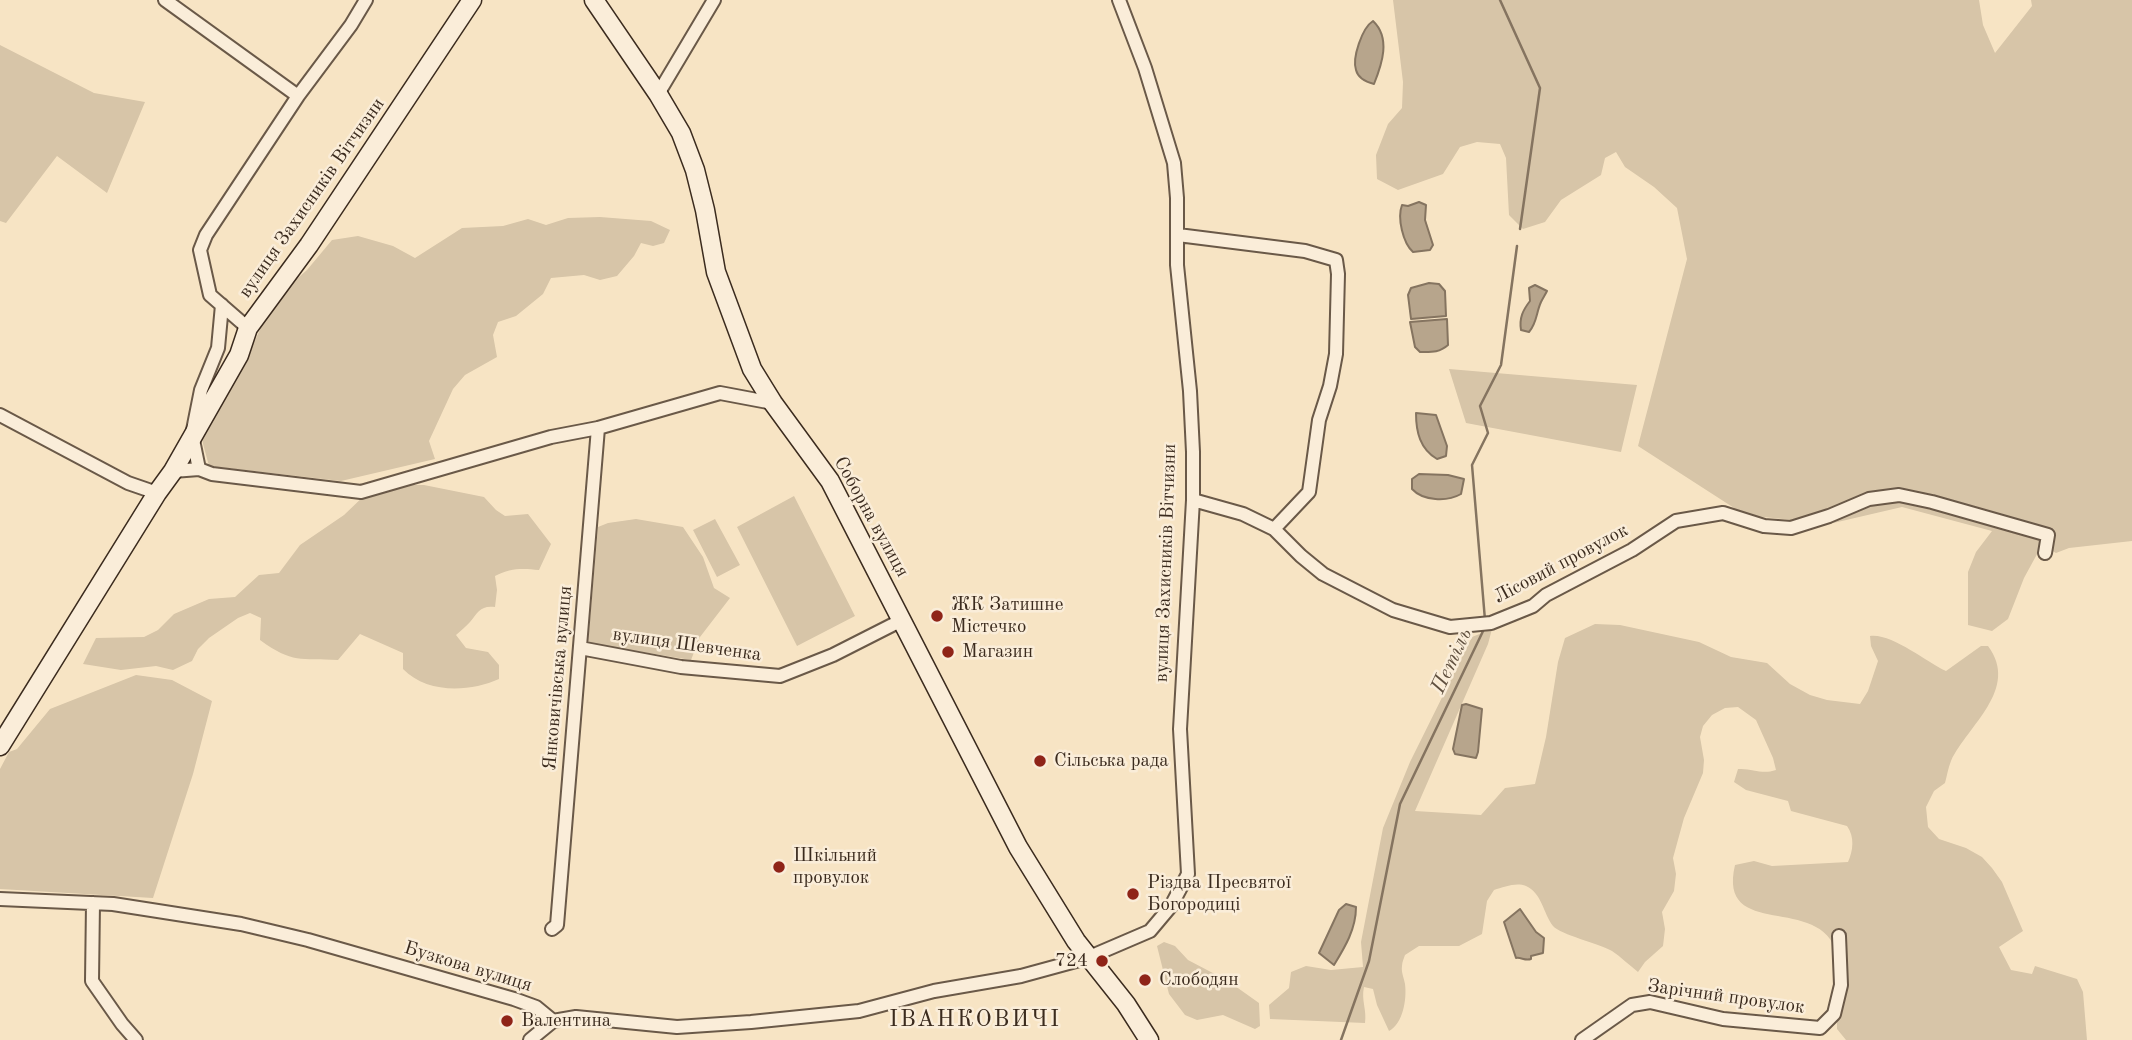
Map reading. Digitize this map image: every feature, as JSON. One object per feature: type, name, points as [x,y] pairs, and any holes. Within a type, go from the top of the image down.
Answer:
[{"type":"street","points":[[165,0],[298,96]]},
{"type":"street","name":"вулиця Захисників Вітчизни","points":[[366,0],[298,96],[206,235],[200,250],[210,295],[248,328],[309,245],[472,0]]},
{"type":"street","name":"Соборна вулиця","points":[[594,0],[658,94],[681,133],[695,170],[716,272],[752,369],[773,403],[830,481],[1018,847],[1087,958],[1126,1004],[1149,1040]]},
{"type":"street","points":[[658,94],[714,0]]},
{"type":"street","name":"вулиця Захисників Вітчизни","points":[[1087,958],[1150,931],[1171,906],[1188,874],[1180,729],[1193,500],[1193,452],[1190,391],[1177,265],[1174,163],[1145,68],[1119,0]]},
{"type":"street","points":[[1178,235],[1304,251],[1336,260],[1336,354],[1330,386],[1319,420],[1309,492],[1274,530]]},
{"type":"street","points":[[199,469],[192,435],[201,390],[218,348],[222,305]]},
{"type":"street","points":[[0,746],[173,471],[239,355],[248,328]]},
{"type":"street","points":[[173,471],[199,469],[212,474],[361,492],[551,437],[598,428],[720,393],[773,403]]},
{"type":"street","points":[[0,415],[128,483],[157,493]]},
{"type":"street","name":"Янковичівська вулиця","points":[[552,929],[557,925],[598,428]]},
{"type":"street","name":"Лісовий провулок","points":[[1193,500],[1242,514],[1274,530],[1323,574],[1393,610],[1450,627],[1485,624],[1533,606],[1546,595],[1632,550],[1676,520],[1723,513],[1764,526],[1791,528],[1869,499],[1899,495],[2048,535],[2045,553]]},
{"type":"street","name":"вулиця Шевченка","points":[[580,648],[681,667],[780,676],[833,654],[902,620]]},
{"type":"street","name":"Бузкова вулиця","points":[[0,899],[93,903],[241,924],[308,940],[514,999],[536,1007],[553,1021]]},
{"type":"street","points":[[93,903],[92,981],[136,1040]]},
{"type":"street","name":"Зарічний провулок","points":[[1582,1040],[1632,1005],[1650,1002],[1723,1019],[1820,1028],[1834,1014],[1841,985],[1839,936]]},
{"type":"street","points":[[530,1040],[553,1021],[567,1017],[591,1017],[677,1027],[859,1011],[934,991],[1021,976],[1087,958]]},
{"type":"shaded area","points":[[1393,0],[1979,0],[1983,25],[1995,53],[2032,6],[2031,0],[2132,0],[2132,541],[2069,548],[2056,553],[2042,545],[2024,578],[2008,619],[1992,631],[1968,625],[1968,572],[1976,552],[1992,531],[1902,507],[1829,524],[1745,515],[1638,446],[1687,259],[1677,208],[1654,187],[1625,167],[1616,152],[1605,158],[1601,175],[1561,200],[1545,222],[1523,229],[1509,215],[1506,158],[1500,144],[1477,142],[1460,147],[1443,174],[1398,190],[1377,179],[1376,155],[1388,124],[1402,108],[1403,82]]},
{"type":"shaded area","points":[[1373,21],[1379,28],[1383,43],[1382,60],[1374,84],[1360,77],[1355,65],[1362,36]]},
{"type":"shaded area","points":[[0,45],[94,93],[145,102],[107,193],[57,156],[6,223],[0,221]]},
{"type":"shaded area","points":[[1419,202],[1426,205],[1425,220],[1433,245],[1430,250],[1413,252],[1404,237],[1401,210],[1402,205]]},
{"type":"shaded area","points":[[600,217],[651,221],[670,230],[664,243],[653,246],[641,243],[617,276],[600,280],[584,275],[551,278],[543,294],[516,316],[498,322],[493,335],[497,357],[465,375],[453,389],[429,441],[435,459],[341,481],[209,466],[202,440],[276,297],[307,270],[332,240],[358,236],[393,246],[415,258],[462,228],[503,226],[528,219],[546,225],[568,218]]},
{"type":"shaded area","points":[[1429,283],[1439,284],[1445,291],[1446,316],[1411,319],[1408,295],[1411,288]]},
{"type":"shaded area","points":[[1535,285],[1547,291],[1529,332],[1521,330],[1521,322],[1530,301],[1529,288]]},
{"type":"shaded area","points":[[1447,319],[1448,345],[1438,351],[1420,352],[1415,347],[1410,322]]},
{"type":"shaded area","points":[[1449,369],[1637,385],[1621,452],[1466,423]]},
{"type":"shaded area","points":[[1416,413],[1436,415],[1447,446],[1446,456],[1437,459],[1423,445],[1418,433]]},
{"type":"shaded area","points":[[1419,474],[1448,475],[1464,479],[1461,494],[1442,499],[1422,496],[1412,489],[1412,479]]},
{"type":"shaded area","points":[[404,485],[424,485],[484,497],[505,516],[528,514],[551,544],[539,570],[516,569],[495,576],[495,607],[480,610],[456,635],[466,648],[488,652],[499,665],[499,679],[462,688],[436,687],[413,677],[403,669],[403,653],[360,634],[338,660],[289,656],[260,640],[261,618],[250,613],[209,638],[198,649],[192,661],[173,670],[156,666],[121,670],[83,664],[96,638],[144,637],[158,630],[174,614],[209,599],[235,597],[259,575],[279,573],[300,545],[344,515],[367,493]]},
{"type":"shaded area","points":[[794,496],[855,616],[797,646],[737,527]]},
{"type":"shaded area","points":[[636,519],[683,527],[703,557],[714,588],[730,598],[700,637],[691,660],[588,643],[598,527]]},
{"type":"shaded area","points":[[715,519],[740,565],[717,577],[693,530]]},
{"type":"shaded area","points":[[1595,624],[1620,625],[1699,642],[1731,657],[1767,663],[1790,684],[1810,695],[1860,704],[1868,691],[1878,661],[1870,636],[1879,636],[1898,643],[1946,671],[1981,646],[1988,646],[1996,662],[1998,677],[1995,692],[1951,761],[1945,783],[1934,791],[1926,807],[1928,827],[1939,839],[1966,848],[1982,857],[2002,882],[2023,931],[1999,947],[2011,970],[2032,974],[2035,966],[2077,979],[2083,992],[2087,1040],[1846,1040],[1837,1029],[1837,954],[1827,936],[1812,925],[1755,911],[1741,903],[1734,888],[1735,865],[1754,861],[1772,866],[1848,862],[1852,849],[1851,835],[1847,826],[1791,811],[1788,801],[1746,790],[1734,782],[1738,769],[1766,772],[1776,770],[1756,720],[1738,707],[1725,708],[1712,715],[1703,726],[1700,737],[1703,773],[1684,818],[1673,858],[1676,874],[1674,891],[1662,912],[1665,929],[1663,946],[1638,972],[1612,951],[1557,929],[1536,893],[1526,886],[1514,885],[1494,890],[1487,901],[1482,934],[1459,946],[1419,946],[1405,955],[1402,968],[1405,1004],[1398,1023],[1389,1031],[1373,989],[1364,987],[1365,1023],[1270,1019],[1269,1005],[1289,988],[1291,972],[1306,966],[1331,970],[1363,967],[1361,942],[1383,828],[1410,762],[1472,637],[1492,629],[1488,644],[1415,811],[1481,815],[1505,788],[1535,784],[1565,638]]},
{"type":"shaded area","points":[[136,675],[172,680],[212,701],[193,774],[153,898],[0,889],[0,769],[9,752],[17,749],[50,709]]},
{"type":"shaded area","points":[[1462,705],[1482,709],[1476,758],[1455,754],[1453,749]]},
{"type":"shaded area","points":[[1346,904],[1356,907],[1354,923],[1346,945],[1334,965],[1319,953],[1339,910]]},
{"type":"shaded area","points":[[1520,909],[1536,932],[1544,938],[1543,953],[1531,956],[1531,959],[1516,958],[1504,922]]},
{"type":"shaded area","points":[[1164,942],[1175,946],[1188,960],[1228,981],[1259,1003],[1260,1026],[1255,1029],[1223,1015],[1197,1020],[1185,1015],[1169,994],[1157,946]]},
{"type":"waterway","name":"Петіль","points":[[1500,0],[1540,88],[1520,229]]},
{"type":"waterway","name":"Петіль","points":[[1485,620],[1472,465],[1488,433],[1480,406],[1501,365],[1517,246]]},
{"type":"waterway","name":"Петіль","points":[[1341,1040],[1369,961],[1400,804],[1485,627]]},
{"type":"place","name":"ЖК Затишне Містечко","points":[[937,616]]},
{"type":"place","name":"Магазин","points":[[948,652]]},
{"type":"place","name":"Cільська рада","points":[[1040,761]]},
{"type":"place","name":"Шкільний провулок","points":[[779,867]]},
{"type":"place","name":"Різдва Пресвятої Богородиці","points":[[1133,894]]},
{"type":"place","name":"724","points":[[1102,961]]},
{"type":"place","name":"Слободян","points":[[1145,980]]},
{"type":"place","name":"Валентина","points":[[507,1021]]},
{"type":"district","name":"ІВАНКОВИЧІ","points":[[975,1020]]}]
